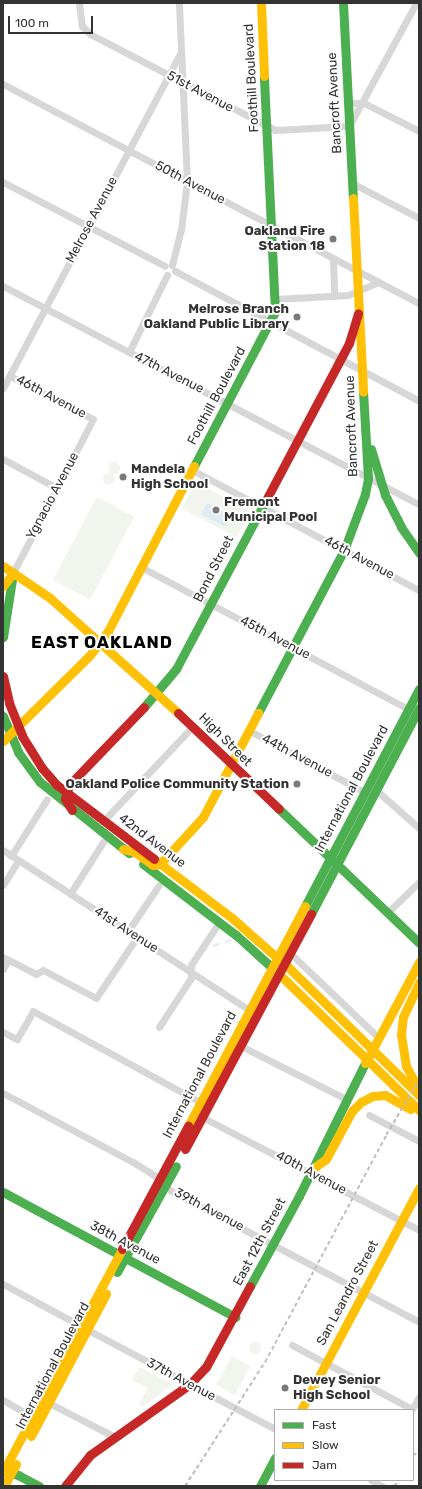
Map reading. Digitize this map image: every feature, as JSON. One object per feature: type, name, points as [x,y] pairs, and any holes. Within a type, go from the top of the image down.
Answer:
[{"type":"main road","name":"Foothill Boulevard","points":[[6,737],[100,642],[270,322],[275,300],[261,3]]},
{"type":"main road","name":"Bancroft Avenue","points":[[160,864],[204,817],[232,766],[344,550],[360,513],[368,478],[363,372],[358,311],[343,3]]},
{"type":"main road","name":"Bond Street","points":[[65,792],[157,693],[176,669],[211,605],[261,507],[298,441],[340,359],[348,342],[358,311]]},
{"type":"main road","points":[[366,434],[381,484],[398,522],[419,553]]},
{"type":"main road","name":"High Street","points":[[3,566],[50,598],[157,693],[337,866],[419,942]]},
{"type":"main road","points":[[3,586],[13,573]]},
{"type":"main road","points":[[3,637],[6,607],[13,573]]},
{"type":"main road","name":"42nd Avenue","points":[[3,676],[9,703],[18,726],[42,768],[65,792],[242,926],[285,964],[419,1095]]},
{"type":"main road","name":"International Boulevard","points":[[4,1486],[5,1472],[33,1417],[84,1328],[162,1183],[202,1117],[378,792],[415,713],[419,689]]},
{"type":"main road","name":"International Boulevard","points":[[162,1183],[200,1102],[277,957],[366,793],[415,713]]},
{"type":"main road","name":"42nd Avenue","points":[[3,716],[6,737],[40,782],[72,810],[236,934],[280,974],[419,1110]]},
{"type":"main road","points":[[65,792],[65,800],[72,810]]},
{"type":"main road","points":[[123,849],[135,852],[153,865],[160,864]]},
{"type":"main road","name":"East 12th Street","points":[[65,1486],[84,1461],[190,1384],[211,1360],[274,1244],[299,1196],[309,1171],[419,962]]},
{"type":"main road","points":[[419,983],[406,1009],[401,1035],[406,1066],[419,1089]]},
{"type":"main road","points":[[309,1171],[326,1159],[352,1111],[366,1098],[378,1095],[391,1096],[419,1116]]},
{"type":"main road","name":"San Leandro Street","points":[[302,1409],[419,1188]]},
{"type":"main road","name":"38th Avenue","points":[[3,1192],[235,1317]]},
{"type":"main road","name":"International Boulevard","points":[[5,1472],[49,1403],[84,1328]]},
{"type":"main road","points":[[260,1486],[274,1460]]},
{"type":"main road","points":[[5,1472],[39,1486]]},
{"type":"street","name":"51st Avenue","points":[[79,3],[82,26],[90,34],[267,128],[275,130],[349,126]]},
{"type":"street","points":[[129,352],[168,275],[181,230],[187,181],[184,84],[179,3]]},
{"type":"street","points":[[349,126],[364,103],[416,3]]},
{"type":"street","name":"Melrose Avenue","points":[[3,388],[167,75],[181,52]]},
{"type":"street","name":"50th Avenue","points":[[3,84],[187,181],[272,228],[419,303]]},
{"type":"street","points":[[348,103],[364,103],[419,131]]},
{"type":"street","points":[[3,182],[171,267],[270,322],[419,401]]},
{"type":"street","points":[[352,183],[419,218]]},
{"type":"street","points":[[332,259],[334,296]]},
{"type":"street","points":[[275,300],[348,296],[378,282]]},
{"type":"street","name":"47th Avenue","points":[[3,286],[419,504]]},
{"type":"street","name":"46th Avenue","points":[[10,376],[93,419]]},
{"type":"street","name":"Ygnacio Avenue","points":[[13,573],[93,419]]},
{"type":"street","points":[[3,459],[57,488]]},
{"type":"street","name":"46th Avenue","points":[[192,470],[419,590]]},
{"type":"street","name":"45th Avenue","points":[[141,567],[415,713]]},
{"type":"street","points":[[108,816],[193,726]]},
{"type":"street","name":"44th Avenue","points":[[250,731],[366,793]]},
{"type":"street","points":[[378,792],[419,828]]},
{"type":"street","points":[[11,856],[47,799]]},
{"type":"street","points":[[70,894],[103,842]]},
{"type":"street","name":"41st Avenue","points":[[3,850],[249,1010]]},
{"type":"street","points":[[3,884],[18,861]]},
{"type":"street","points":[[387,913],[419,882]]},
{"type":"street","points":[[128,931],[159,885]]},
{"type":"street","points":[[159,1027],[190,978],[191,965],[216,928]]},
{"type":"street","points":[[3,969],[6,959],[36,974],[43,970],[96,998],[137,937]]},
{"type":"street","points":[[291,954],[377,1040]]},
{"type":"street","points":[[3,1032],[17,1039],[32,1011],[200,1102]]},
{"type":"street","points":[[241,1046],[346,1100]]},
{"type":"street","name":"39th Avenue","points":[[3,1093],[133,1162],[162,1183],[419,1322]]},
{"type":"street","points":[[369,1115],[419,1141]]},
{"type":"street","name":"40th Avenue","points":[[202,1117],[309,1171],[419,1230]]},
{"type":"street","name":"37th Avenue","points":[[3,1284],[274,1428]]},
{"type":"street","points":[[292,1345],[412,1409],[419,1397]]},
{"type":"street","points":[[3,1400],[33,1417]]},
{"type":"street","points":[[49,1403],[115,1437]]},
{"type":"street","points":[[373,1481],[382,1486]]},
{"type":"shaded area","points":[[116,462],[119,463],[119,473],[112,474],[109,473],[108,466],[109,463]]},
{"type":"shaded area","points":[[111,473],[114,474],[114,484],[107,485],[104,484],[103,477],[104,474]]},
{"type":"shaded area","name":"Fremont Municipal Pool","points":[[196,482],[251,511],[237,538],[182,508]]},
{"type":"shaded area","points":[[97,497],[134,517],[90,600],[53,580]]},
{"type":"shaded area","points":[[207,503],[231,515],[225,527],[201,515]]},
{"type":"shaded area","points":[[257,1342],[260,1343],[260,1353],[253,1354],[250,1353],[249,1346],[250,1343]]},
{"type":"shaded area","points":[[232,1356],[250,1366],[234,1395],[216,1385]]},
{"type":"shaded area","points":[[139,1367],[174,1384],[143,1407],[139,1404],[148,1388],[132,1380]]},
{"type":"waterway","points":[[226,942],[231,940]]},
{"type":"waterway","points":[[213,946],[219,944]]},
{"type":"railway","points":[[185,1486],[265,1362],[386,1135],[419,1080]]},
{"type":"railway","points":[[414,1455],[419,1449]]},
{"type":"railway","points":[[394,1486],[398,1481]]},
{"type":"traffic: fast","points":[[343,3],[353,198]]},
{"type":"traffic: fast","points":[[194,466],[275,312],[264,76]]},
{"type":"traffic: fast","points":[[258,713],[344,550],[365,494],[368,478],[363,392]]},
{"type":"traffic: fast","points":[[371,449],[385,495],[401,527],[419,553]]},
{"type":"traffic: fast","points":[[144,707],[176,669],[266,500]]},
{"type":"traffic: fast","points":[[3,637],[13,573]]},
{"type":"traffic: fast","points":[[305,906],[419,689]]},
{"type":"traffic: fast","points":[[311,914],[419,708]]},
{"type":"traffic: fast","points":[[3,716],[18,752],[40,782],[129,853]]},
{"type":"traffic: fast","points":[[279,809],[419,943]]},
{"type":"traffic: fast","points":[[143,864],[236,935],[277,972]]},
{"type":"traffic: fast","points":[[250,1286],[299,1196],[365,1063]]},
{"type":"traffic: fast","points":[[117,1272],[176,1166]]},
{"type":"traffic: fast","points":[[3,1192],[235,1317]]},
{"type":"traffic: fast","points":[[260,1486],[274,1460]]},
{"type":"traffic: fast","points":[[3,1471],[18,1475],[39,1486]]},
{"type":"traffic: slow","points":[[261,3],[264,76]]},
{"type":"traffic: slow","points":[[353,198],[363,392]]},
{"type":"traffic: slow","points":[[3,741],[90,655],[108,631],[194,466]]},
{"type":"traffic: slow","points":[[3,566],[50,598],[178,713]]},
{"type":"traffic: slow","points":[[3,586],[13,573]]},
{"type":"traffic: slow","points":[[123,849],[135,852],[153,865],[160,864],[203,817],[258,713]]},
{"type":"traffic: slow","points":[[154,859],[232,918],[283,963]]},
{"type":"traffic: slow","points":[[188,1126],[305,906]]},
{"type":"traffic: slow","points":[[376,1043],[419,962]]},
{"type":"traffic: slow","points":[[285,964],[419,1095]]},
{"type":"traffic: slow","points":[[280,975],[419,1110]]},
{"type":"traffic: slow","points":[[417,1086],[406,1066],[401,1035],[403,1017],[419,983]]},
{"type":"traffic: slow","points":[[365,1063],[376,1043]]},
{"type":"traffic: slow","points":[[309,1171],[326,1159],[352,1111],[361,1102],[373,1096],[385,1095],[410,1109]]},
{"type":"traffic: slow","points":[[302,1409],[419,1188]]},
{"type":"traffic: slow","points":[[3,1472],[122,1249]]},
{"type":"traffic: slow","points":[[31,1436],[106,1294]]},
{"type":"traffic: slow","points":[[4,1486],[16,1464]]},
{"type":"traffic: jam","points":[[266,500],[349,343],[358,313]]},
{"type":"traffic: jam","points":[[3,676],[9,703],[22,736],[42,768],[57,785],[154,859]]},
{"type":"traffic: jam","points":[[72,810],[65,799],[69,785],[144,707]]},
{"type":"traffic: jam","points":[[178,713],[279,809]]},
{"type":"traffic: jam","points":[[185,1149],[311,914]]},
{"type":"traffic: jam","points":[[122,1249],[188,1126]]},
{"type":"traffic: jam","points":[[65,1486],[90,1455],[190,1384],[206,1367],[250,1286]]},
{"type":"place","name":"Oakland Fire Station 18","points":[[333,239]]},
{"type":"place","name":"Melrose Branch Oakland Public Library","points":[[297,317]]},
{"type":"place","name":"Mandela High School","points":[[123,477]]},
{"type":"place","name":"Fremont Municipal Pool","points":[[216,510]]},
{"type":"place","name":"Oakland Police Community Station","points":[[297,784]]},
{"type":"place","name":"Dewey Senior High School","points":[[285,1388]]},
{"type":"district","name":"EAST OAKLAND","points":[[102,643]]}]
